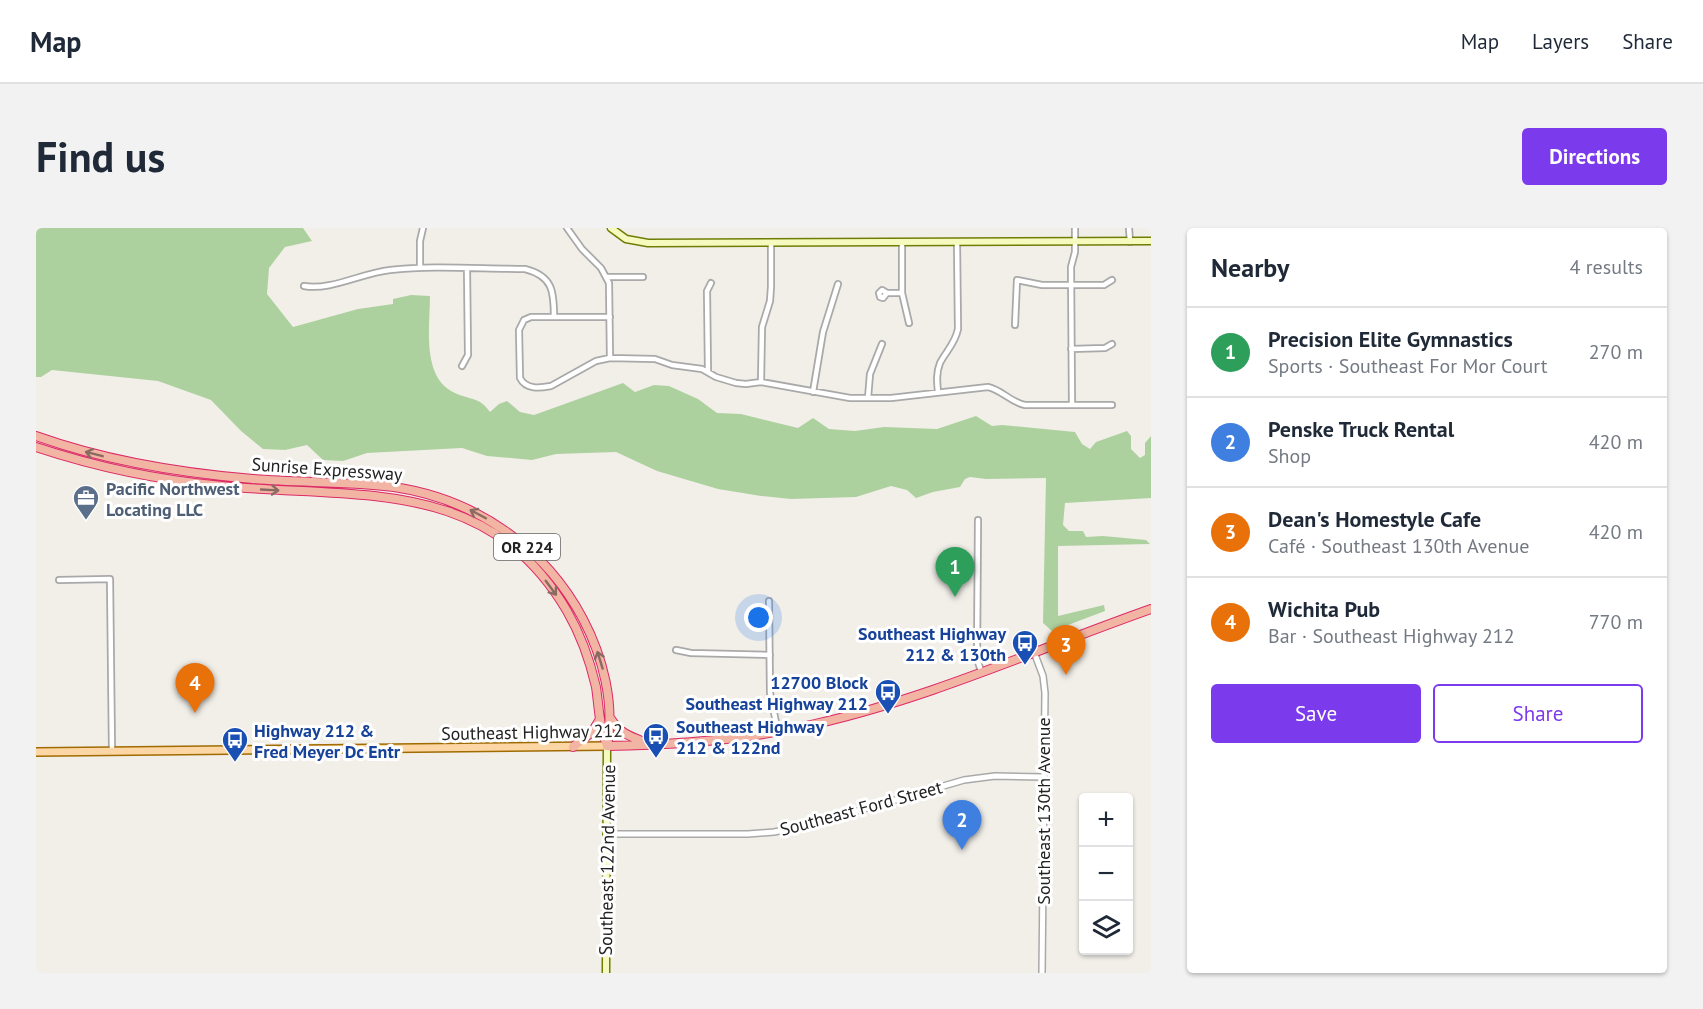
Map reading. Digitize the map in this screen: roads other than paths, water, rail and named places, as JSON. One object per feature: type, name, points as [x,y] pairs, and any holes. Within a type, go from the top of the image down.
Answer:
[{"type":"highway","name":"Sunrise Expressway","points":[[36,436],[108,457],[178,471],[256,480],[366,485],[409,490],[436,496],[476,512],[501,527],[532,551],[558,580],[586,624],[604,679],[610,718],[608,746]]},
{"type":"highway","name":"Sunrise Expressway","points":[[36,447],[106,466],[167,479],[250,489],[391,496],[437,507],[466,518],[498,536],[524,557],[563,604],[586,653],[596,690],[602,734],[608,746]]},
{"type":"highway","name":"Southeast Highway 212","points":[[608,746],[712,741],[778,732],[876,708],[1151,609]]},
{"type":"highway","points":[[610,718],[618,730],[651,745]]},
{"type":"highway","points":[[573,747],[592,732],[600,719]]},
{"type":"main road","points":[[611,228],[626,239],[642,243],[1151,241]]},
{"type":"main road","name":"Southeast Highway 212","points":[[36,752],[608,746]]},
{"type":"main road","name":"Southeast 122nd Avenue","points":[[606,973],[608,746]]},
{"type":"street","points":[[420,268],[420,237],[423,228]]},
{"type":"street","points":[[567,228],[606,277],[609,290],[610,358]]},
{"type":"street","points":[[1071,405],[1071,263],[1075,252],[1075,228]]},
{"type":"street","points":[[1130,228],[1130,242]]},
{"type":"street","points":[[938,392],[939,366],[954,343],[957,329],[957,242]]},
{"type":"street","points":[[761,382],[762,327],[770,301],[771,243]]},
{"type":"street","points":[[902,243],[902,293],[909,323]]},
{"type":"street","points":[[304,286],[317,289],[375,272],[420,268],[525,269],[536,272],[551,287],[554,317]]},
{"type":"street","points":[[462,366],[468,355],[467,269]]},
{"type":"street","points":[[606,277],[643,277]]},
{"type":"street","points":[[1015,325],[1017,280],[1034,285],[1104,285],[1112,280]]},
{"type":"street","points":[[708,372],[707,291],[711,283]]},
{"type":"street","points":[[813,392],[823,332],[838,284]]},
{"type":"street","points":[[887,293],[902,293]]},
{"type":"street","points":[[610,317],[531,317],[524,320],[519,330],[520,378],[525,385],[551,386],[596,361],[610,358],[656,359],[672,365],[692,367],[736,383],[761,382],[813,392],[868,398],[988,387],[1000,391],[1018,404],[1112,405]]},
{"type":"street","points":[[868,398],[870,374],[882,344]]},
{"type":"street","points":[[1071,349],[1105,348],[1112,344]]},
{"type":"street","points":[[978,520],[977,659],[981,671]]},
{"type":"street","points":[[59,580],[110,579],[112,751]]},
{"type":"street","points":[[770,601],[771,700],[778,732]]},
{"type":"street","points":[[676,650],[691,653],[770,655]]},
{"type":"street","name":"Southeast 130th Avenue","points":[[1034,652],[1041,669],[1044,687],[1042,973]]},
{"type":"street","name":"Southeast Ford Street","points":[[606,834],[774,832],[809,825],[964,780],[995,776],[1043,777]]},
{"type":"place","name":"Pacific Northwest Locating LLC","points":[[86,521]]},
{"type":"place","name":"Precision Elite Gymnastics","points":[[955,597]]},
{"type":"place","name":"Southeast Highway 212 & 130th","points":[[1025,666]]},
{"type":"place","name":"Dean's Homestyle Cafe","points":[[1066,675]]},
{"type":"place","name":"Wichita Pub","points":[[195,713]]},
{"type":"place","name":"12700 Block Southeast Highway 212","points":[[888,715]]},
{"type":"place","name":"Southeast Highway 212 & 122nd","points":[[656,759]]},
{"type":"place","name":"Highway 212 & Fred Meyer Dc Entr","points":[[235,763]]},
{"type":"place","name":"Penske Truck Rental","points":[[962,850]]}]
